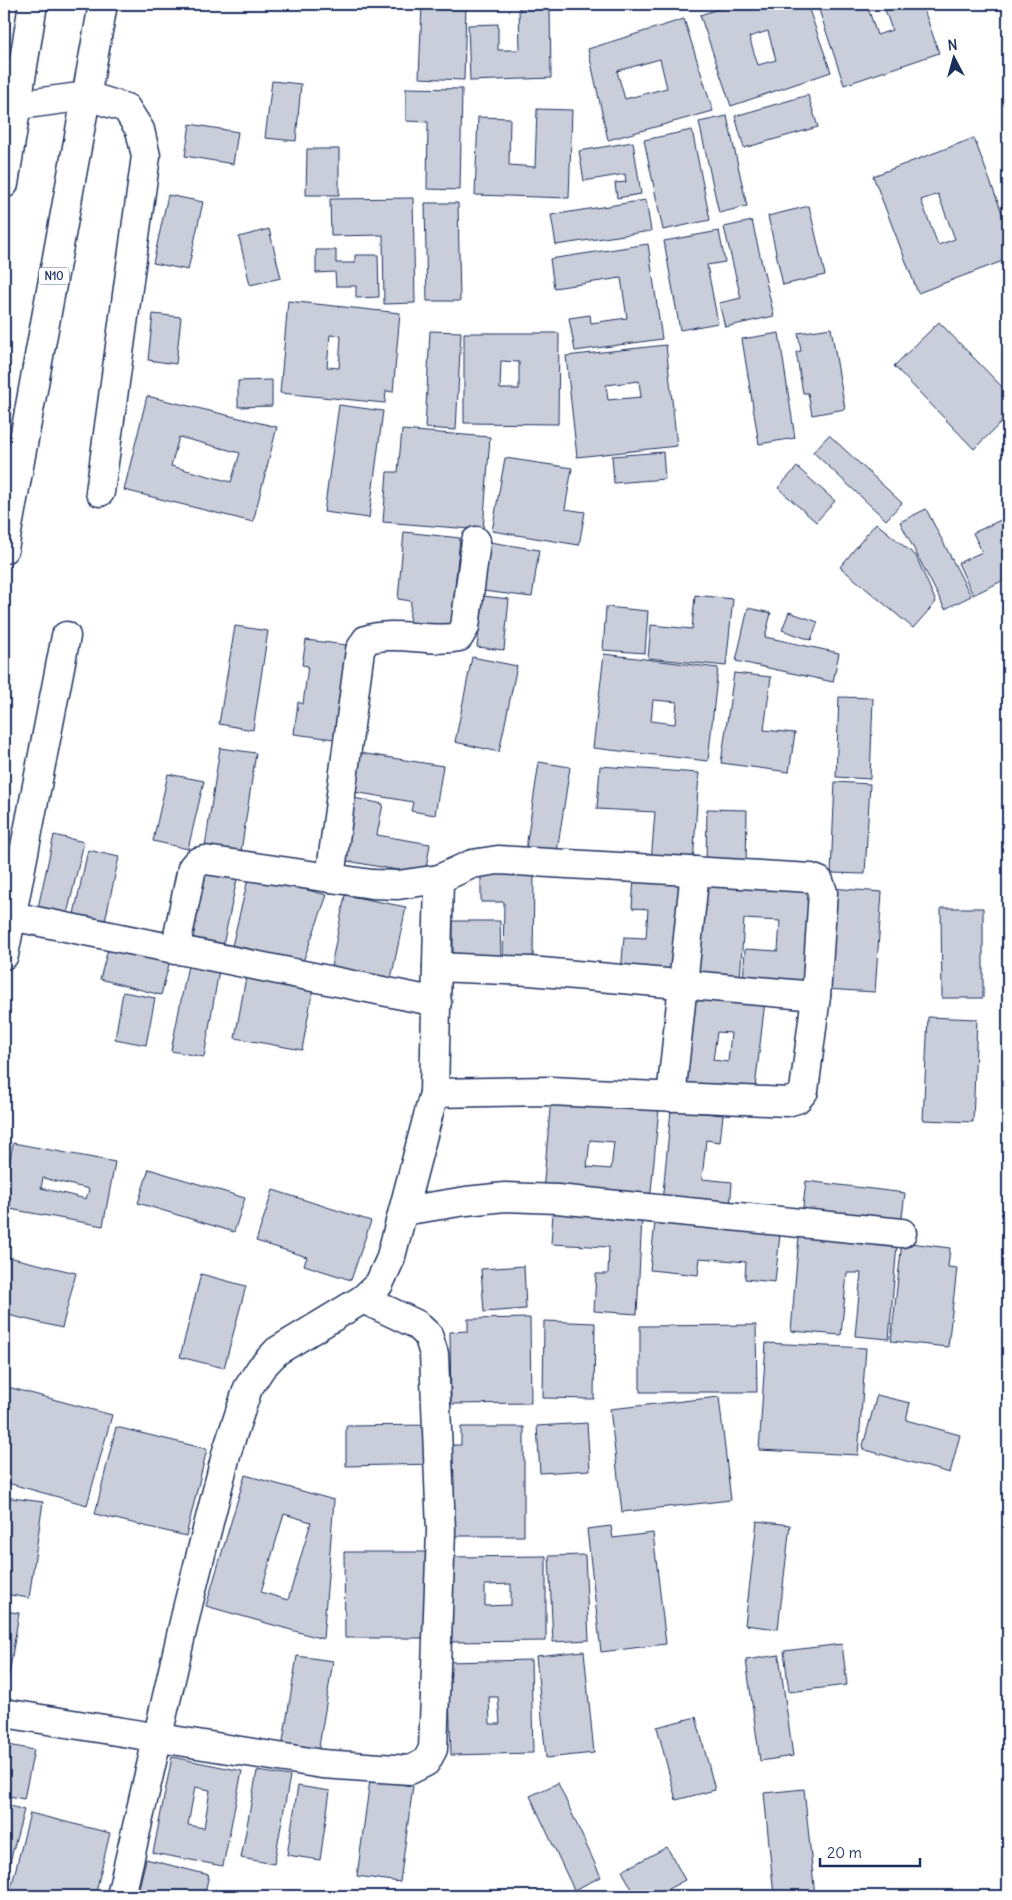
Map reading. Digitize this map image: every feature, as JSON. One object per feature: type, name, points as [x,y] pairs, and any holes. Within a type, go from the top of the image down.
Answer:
[{"type":"street","points":[[4,184],[10,106],[33,4]]},
{"type":"street","name":"N10","points":[[4,549],[103,4]]},
{"type":"street","points":[[10,106],[87,96],[126,108],[140,130],[146,156],[100,492]]},
{"type":"street","points":[[330,878],[360,650],[366,640],[378,636],[446,640],[459,637],[465,627],[476,541]]},
{"type":"street","points":[[4,955],[66,636]]},
{"type":"street","points":[[175,950],[192,868],[197,862],[204,860],[372,884],[398,885],[439,879],[472,864],[498,860],[811,878],[819,881],[823,892],[816,996],[804,1092],[797,1099],[787,1102],[518,1091],[434,1093]]},
{"type":"street","points":[[671,1096],[695,872]]},
{"type":"street","points":[[121,1896],[222,1470],[248,1388],[261,1368],[278,1352],[363,1299],[379,1284],[390,1260],[434,1093],[439,879]]},
{"type":"street","points":[[11,916],[436,1002]]},
{"type":"street","points":[[437,967],[530,971],[816,996]]},
{"type":"street","points":[[403,1211],[505,1197],[557,1199],[902,1233]]},
{"type":"street","points":[[4,1713],[158,1736],[322,1764],[410,1770],[426,1762],[433,1749],[441,1530],[434,1354],[428,1334],[416,1324],[363,1299]]},
{"type":"building","points":[[422,4],[466,4],[464,80],[419,78]]},
{"type":"building","points":[[733,4],[807,4],[831,72],[731,106],[700,15]],"holes":[[[768,31],[776,60],[758,65],[749,37]]]},
{"type":"building","points":[[817,4],[881,4],[868,8],[877,35],[892,30],[883,4],[922,4],[939,53],[844,85]]},
{"type":"building","points":[[550,7],[551,78],[470,81],[468,25],[498,24],[498,50],[520,50],[519,8]]},
{"type":"building","points":[[684,19],[713,111],[608,140],[588,49]],"holes":[[[660,59],[667,88],[625,99],[617,71]]]},
{"type":"building","points":[[272,81],[301,84],[296,141],[265,138]]},
{"type":"building","points":[[406,88],[462,89],[460,190],[427,189],[428,122],[406,121]]},
{"type":"building","points":[[808,95],[818,127],[744,148],[735,116]]},
{"type":"building","points":[[537,109],[572,110],[569,198],[475,195],[478,117],[510,118],[509,165],[535,167]]},
{"type":"building","points":[[727,116],[747,206],[719,213],[699,122]]},
{"type":"building","points":[[190,124],[238,132],[233,164],[185,156]]},
{"type":"building","points":[[692,130],[710,220],[663,230],[644,140]]},
{"type":"building","points":[[974,138],[1008,229],[1008,259],[918,293],[873,176]],"holes":[[[938,194],[955,239],[938,245],[921,200]]]},
{"type":"building","points":[[633,142],[641,194],[617,198],[615,183],[626,182],[625,174],[584,181],[579,151]]},
{"type":"building","points":[[307,149],[339,149],[339,195],[306,195]]},
{"type":"building","points":[[168,195],[203,202],[188,270],[153,263]]},
{"type":"building","points":[[413,198],[415,303],[384,304],[383,235],[331,236],[330,199]]},
{"type":"building","points":[[646,200],[651,231],[556,245],[551,215]]},
{"type":"building","points":[[425,203],[458,203],[460,301],[427,301]]},
{"type":"building","points":[[809,206],[825,275],[783,285],[768,216]]},
{"type":"building","points":[[752,221],[774,316],[725,327],[719,303],[741,298],[724,227]]},
{"type":"building","points":[[269,229],[281,278],[250,285],[239,237]]},
{"type":"building","points":[[719,231],[725,262],[707,265],[718,323],[680,330],[664,241]]},
{"type":"building","points":[[648,244],[662,339],[575,351],[569,318],[590,315],[591,323],[627,318],[621,278],[554,288],[550,259]]},
{"type":"building","points":[[316,250],[336,250],[336,263],[355,263],[355,255],[378,255],[379,297],[356,298],[356,286],[336,286],[335,272],[316,273]]},
{"type":"building","points":[[288,301],[400,313],[393,392],[386,391],[385,403],[280,393]],"holes":[[[330,335],[341,336],[339,368],[327,367]]]},
{"type":"building","points":[[153,314],[181,317],[176,364],[148,360]]},
{"type":"building","points":[[939,322],[1008,393],[1008,416],[974,449],[894,366]]},
{"type":"building","points":[[831,328],[845,409],[812,415],[808,393],[803,393],[796,352],[801,351],[798,333]]},
{"type":"building","points":[[430,331],[461,332],[456,430],[425,428]]},
{"type":"building","points":[[464,333],[559,333],[558,424],[464,423]],"holes":[[[501,361],[519,362],[519,389],[500,389]]]},
{"type":"building","points":[[779,333],[795,438],[759,444],[742,339]]},
{"type":"building","points":[[666,345],[677,446],[577,457],[566,356]],"holes":[[[639,381],[641,397],[608,400],[606,385]]]},
{"type":"building","points":[[272,380],[272,406],[238,407],[238,381]]},
{"type":"building","points":[[147,396],[277,427],[253,522],[124,490]],"holes":[[[179,437],[240,453],[231,482],[171,466]]]},
{"type":"building","points":[[339,405],[383,411],[369,518],[324,512]]},
{"type":"building","points":[[402,430],[490,437],[483,530],[383,522],[387,472],[398,472]]},
{"type":"building","points":[[829,435],[902,503],[886,520],[813,452]]},
{"type":"building","points":[[663,452],[665,479],[614,483],[612,456]]},
{"type":"building","points":[[505,458],[572,468],[565,509],[585,512],[579,545],[492,531]]},
{"type":"building","points":[[797,467],[835,501],[816,522],[778,488]]},
{"type":"building","points":[[926,509],[971,596],[945,609],[900,522]]},
{"type":"building","points":[[1007,517],[1008,578],[973,595],[958,563],[982,552],[973,533]]},
{"type":"building","points":[[876,523],[916,556],[936,602],[913,628],[840,567]]},
{"type":"building","points":[[404,532],[460,538],[451,627],[409,623],[411,601],[398,599]]},
{"type":"building","points":[[490,542],[539,550],[532,597],[483,591]]},
{"type":"building","points":[[695,595],[733,599],[726,666],[648,658],[651,625],[692,629]]},
{"type":"building","points":[[483,596],[509,599],[504,650],[477,647]]},
{"type":"building","points":[[606,607],[648,611],[645,653],[603,650]]},
{"type":"building","points":[[748,608],[771,613],[765,637],[839,653],[833,682],[736,661]]},
{"type":"building","points":[[789,612],[818,622],[811,640],[782,630]]},
{"type":"building","points":[[235,626],[268,631],[253,730],[219,724]]},
{"type":"building","points":[[306,640],[355,646],[342,740],[294,734],[298,702],[303,704],[308,666],[302,665]]},
{"type":"building","points":[[604,654],[718,668],[708,761],[593,748]],"holes":[[[653,700],[677,702],[675,724],[651,721]]]},
{"type":"building","points":[[472,657],[517,666],[499,752],[455,742]]},
{"type":"building","points":[[734,673],[771,677],[764,730],[795,733],[789,772],[721,763]]},
{"type":"building","points":[[839,697],[873,698],[870,779],[836,777]]},
{"type":"building","points":[[220,748],[256,753],[240,858],[204,853]]},
{"type":"building","points":[[360,753],[443,766],[435,815],[411,811],[413,802],[354,792]]},
{"type":"building","points":[[539,762],[570,767],[557,852],[526,848]]},
{"type":"building","points":[[600,766],[699,773],[693,864],[651,862],[655,812],[597,809]]},
{"type":"building","points":[[168,774],[204,781],[188,849],[153,841]]},
{"type":"building","points":[[835,782],[870,784],[865,874],[831,873]]},
{"type":"building","points":[[354,798],[383,804],[377,835],[430,844],[425,875],[342,860]]},
{"type":"building","points":[[707,809],[747,810],[746,866],[706,865]]},
{"type":"building","points":[[54,835],[84,842],[66,919],[37,912]]},
{"type":"building","points":[[88,850],[119,857],[105,921],[74,914]]},
{"type":"building","points":[[202,867],[238,874],[221,955],[185,948]]},
{"type":"building","points":[[481,870],[534,870],[533,964],[503,964],[504,902],[481,902]]},
{"type":"building","points":[[249,875],[327,895],[301,967],[231,950]]},
{"type":"building","points":[[634,877],[687,881],[682,976],[621,973],[624,937],[646,938],[648,909],[632,908]]},
{"type":"building","points":[[698,883],[817,890],[811,987],[743,983],[745,949],[778,951],[780,921],[744,919],[740,980],[692,977]]},
{"type":"building","points":[[831,888],[882,892],[875,992],[824,989]]},
{"type":"building","points":[[345,895],[406,907],[389,989],[329,977]]},
{"type":"building","points":[[941,908],[983,908],[983,998],[942,998]]},
{"type":"building","points":[[453,921],[500,921],[501,958],[453,959]]},
{"type":"building","points":[[109,945],[170,960],[161,995],[100,979]]},
{"type":"building","points":[[188,965],[219,970],[204,1057],[171,1051]]},
{"type":"building","points":[[246,977],[313,989],[302,1050],[235,1038]]},
{"type":"building","points":[[123,992],[155,998],[146,1045],[115,1039]]},
{"type":"building","points":[[688,992],[765,1001],[754,1097],[677,1088]],"holes":[[[717,1032],[731,1033],[728,1062],[713,1060]]]},
{"type":"building","points":[[928,1017],[977,1019],[973,1122],[923,1120]]},
{"type":"building","points":[[551,1098],[659,1108],[650,1202],[543,1192]],"holes":[[[590,1140],[614,1142],[611,1169],[587,1167]]]},
{"type":"building","points":[[671,1110],[723,1115],[720,1142],[706,1140],[702,1179],[732,1182],[730,1209],[662,1203]]},
{"type":"building","points":[[13,1143],[115,1162],[103,1226],[4,1208],[4,1195]],"holes":[[[43,1178],[89,1189],[86,1199],[41,1188]]]},
{"type":"building","points":[[149,1169],[245,1198],[234,1232],[138,1203]]},
{"type":"building","points":[[806,1181],[905,1193],[901,1225],[802,1215]]},
{"type":"building","points":[[273,1190],[371,1221],[351,1280],[304,1265],[307,1257],[256,1241]]},
{"type":"building","points":[[553,1213],[642,1218],[637,1314],[594,1311],[596,1274],[608,1274],[609,1247],[551,1244]]},
{"type":"building","points":[[655,1221],[780,1234],[775,1282],[745,1279],[746,1262],[700,1258],[698,1275],[650,1270]]},
{"type":"building","points":[[799,1236],[897,1244],[889,1339],[855,1336],[861,1273],[847,1273],[841,1335],[791,1331]]},
{"type":"building","points":[[902,1242],[950,1248],[948,1267],[957,1268],[948,1347],[891,1341]]},
{"type":"building","points":[[4,1256],[76,1273],[62,1328],[4,1314]]},
{"type":"building","points":[[524,1266],[526,1309],[484,1312],[481,1269]]},
{"type":"building","points":[[201,1274],[246,1286],[224,1368],[180,1357]]},
{"type":"building","points":[[530,1318],[531,1403],[451,1404],[450,1332],[468,1331],[468,1319]]},
{"type":"building","points":[[544,1321],[595,1323],[594,1399],[543,1398]]},
{"type":"building","points":[[756,1325],[757,1392],[640,1392],[640,1326]]},
{"type":"building","points":[[766,1343],[866,1348],[858,1455],[759,1450]]},
{"type":"building","points":[[4,1386],[112,1415],[87,1505],[4,1482]]},
{"type":"building","points":[[877,1395],[910,1403],[906,1420],[960,1435],[950,1473],[862,1449]]},
{"type":"building","points":[[719,1397],[731,1500],[622,1512],[610,1409]]},
{"type":"building","points":[[587,1423],[590,1470],[540,1473],[537,1426]]},
{"type":"building","points":[[433,1425],[434,1464],[346,1466],[346,1426]]},
{"type":"building","points":[[116,1427],[207,1449],[186,1536],[95,1514]]},
{"type":"building","points":[[461,1427],[524,1427],[524,1536],[451,1536],[452,1445],[461,1445]]},
{"type":"building","points":[[245,1475],[334,1500],[323,1639],[206,1606]],"holes":[[[284,1514],[311,1522],[288,1600],[261,1592]]]},
{"type":"building","points":[[4,1497],[43,1502],[29,1598],[4,1594]]},
{"type":"building","points":[[757,1521],[790,1525],[778,1629],[745,1625]]},
{"type":"building","points":[[611,1526],[613,1538],[653,1533],[666,1644],[601,1652],[587,1529]]},
{"type":"building","points":[[344,1552],[432,1552],[433,1638],[345,1638]]},
{"type":"building","points":[[585,1555],[589,1640],[553,1642],[549,1556]]},
{"type":"building","points":[[546,1556],[546,1641],[448,1642],[448,1557]],"holes":[[[511,1584],[511,1605],[485,1606],[485,1585]]]},
{"type":"building","points":[[4,1611],[19,1613],[4,1706]]},
{"type":"building","points":[[842,1644],[847,1685],[789,1692],[784,1651]]},
{"type":"building","points":[[584,1651],[594,1753],[546,1758],[536,1656]]},
{"type":"building","points":[[779,1655],[793,1756],[760,1761],[746,1660]]},
{"type":"building","points":[[297,1656],[333,1661],[318,1753],[282,1747]]},
{"type":"building","points":[[531,1660],[533,1753],[451,1755],[448,1662]],"holes":[[[489,1697],[498,1697],[500,1724],[490,1724]]]},
{"type":"building","points":[[696,1717],[715,1790],[676,1800],[657,1727]]},
{"type":"building","points":[[4,1744],[34,1750],[24,1799],[4,1795]]},
{"type":"building","points":[[172,1757],[242,1771],[223,1866],[153,1853]],"holes":[[[195,1787],[210,1790],[204,1828],[188,1825]]]},
{"type":"building","points":[[257,1771],[290,1776],[274,1864],[241,1858]]},
{"type":"building","points":[[370,1780],[413,1786],[400,1882],[357,1876]]},
{"type":"building","points":[[558,1783],[601,1877],[574,1890],[530,1796]]},
{"type":"building","points":[[298,1786],[330,1791],[320,1860],[287,1855]]},
{"type":"building","points":[[804,1789],[815,1896],[774,1896],[764,1793]]},
{"type":"building","points":[[4,1804],[24,1810],[4,1884]]},
{"type":"building","points":[[30,1813],[110,1833],[95,1896],[9,1896]]},
{"type":"building","points":[[667,1847],[685,1880],[655,1896],[636,1896],[622,1871]]},
{"type":"building","points":[[146,1859],[209,1875],[204,1896],[137,1896]]}]
